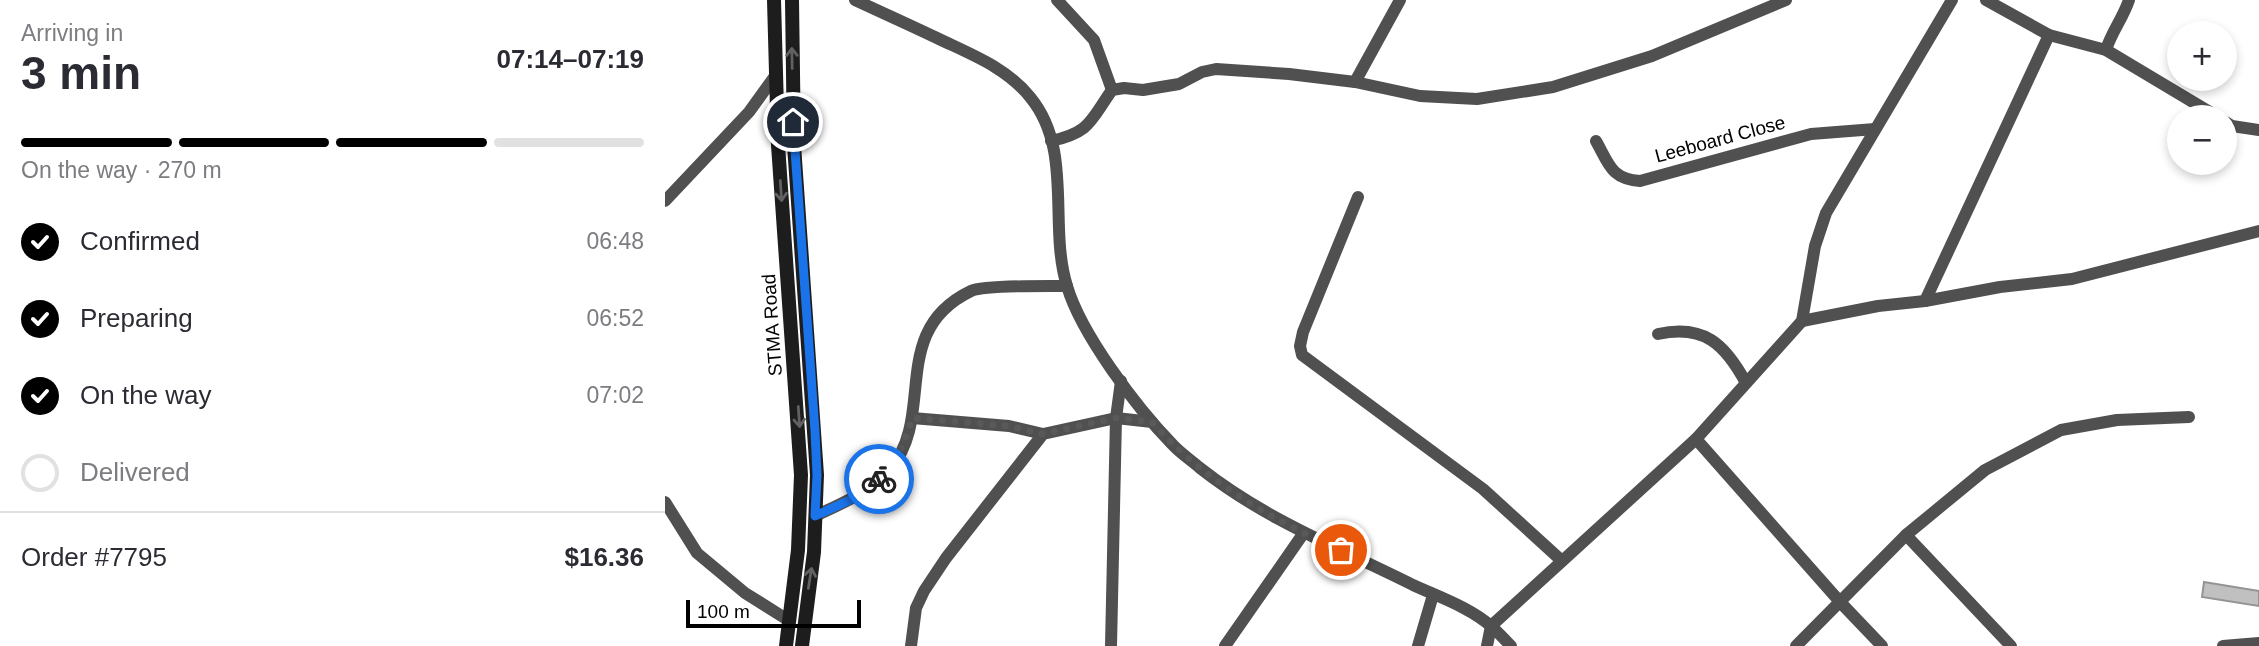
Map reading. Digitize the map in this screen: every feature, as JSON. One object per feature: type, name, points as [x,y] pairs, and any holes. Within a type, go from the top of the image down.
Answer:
[{"type":"main road","name":"STMA Road","points":[[774,0],[778,145],[801,475],[798,550],[786,646]]},
{"type":"main road","name":"STMA Road","points":[[792,0],[794,145],[817,475],[814,552],[802,646]]},
{"type":"street","points":[[855,0],[997,66],[1029,96],[1042,114],[1056,167],[1060,247],[1066,286],[1085,327],[1121,381],[1173,446],[1229,491],[1303,534],[1433,595],[1491,626],[1511,646]]},
{"type":"street","points":[[1057,0],[1094,40],[1112,90]]},
{"type":"street","points":[[1355,82],[1400,0]]},
{"type":"street","points":[[1051,141],[1073,136],[1093,120],[1112,90],[1143,90],[1179,84],[1202,72],[1216,69],[1355,82],[1420,96],[1477,99],[1553,87],[1652,56],[1786,0]]},
{"type":"street","points":[[1487,646],[1491,626],[1696,439],[1802,321],[1819,229],[1826,213],[1952,0]]},
{"type":"street","points":[[1986,0],[2049,36],[2106,50],[2198,105]]},
{"type":"street","points":[[2106,50],[2129,0]]},
{"type":"street","points":[[1925,301],[2049,36]]},
{"type":"street","points":[[665,201],[749,112],[775,76]]},
{"type":"street","points":[[2237,127],[2259,130]]},
{"type":"street","name":"Leeboard Close","points":[[1597,141],[1613,172],[1627,180],[1640,181],[1811,134],[1875,129]]},
{"type":"street","points":[[1358,197],[1303,332],[1300,346],[1302,355],[1483,489],[1562,561]]},
{"type":"street","points":[[1802,321],[2000,287],[2072,279],[2259,231]]},
{"type":"street","points":[[815,516],[863,494],[892,467],[905,442],[912,418],[920,351],[929,329],[944,310],[972,290],[1066,286]]},
{"type":"street","points":[[1658,334],[1678,330],[1696,332],[1711,339],[1738,366],[1746,383]]},
{"type":"street","points":[[1111,646],[1115,418],[1121,381]]},
{"type":"street","points":[[1796,646],[1906,535],[1985,470],[2061,430],[2117,420],[2189,417]]},
{"type":"street","points":[[912,418],[1009,426],[1043,434],[1115,418],[1152,422]]},
{"type":"street","points":[[912,646],[916,608],[924,592],[946,558],[1043,434]]},
{"type":"street","points":[[1696,439],[1882,646]]},
{"type":"street","points":[[665,502],[697,553],[745,593],[788,620]]},
{"type":"street","points":[[1225,646],[1303,534]]},
{"type":"street","points":[[1906,535],[2011,646]]},
{"type":"street","points":[[1417,646],[1433,595]]},
{"type":"street","points":[[2223,646],[2259,643]]},
{"type":"building","points":[[2204,582],[2259,591],[2259,606],[2202,597]]},
{"type":"way so far","points":[[879,479],[892,467],[905,442],[912,418],[1009,426],[1043,434],[1115,418],[1152,422],[1173,446],[1229,491],[1303,534],[1341,550]]},
{"type":"route","points":[[793,122],[815,431],[815,516],[863,494],[879,479]]}]
